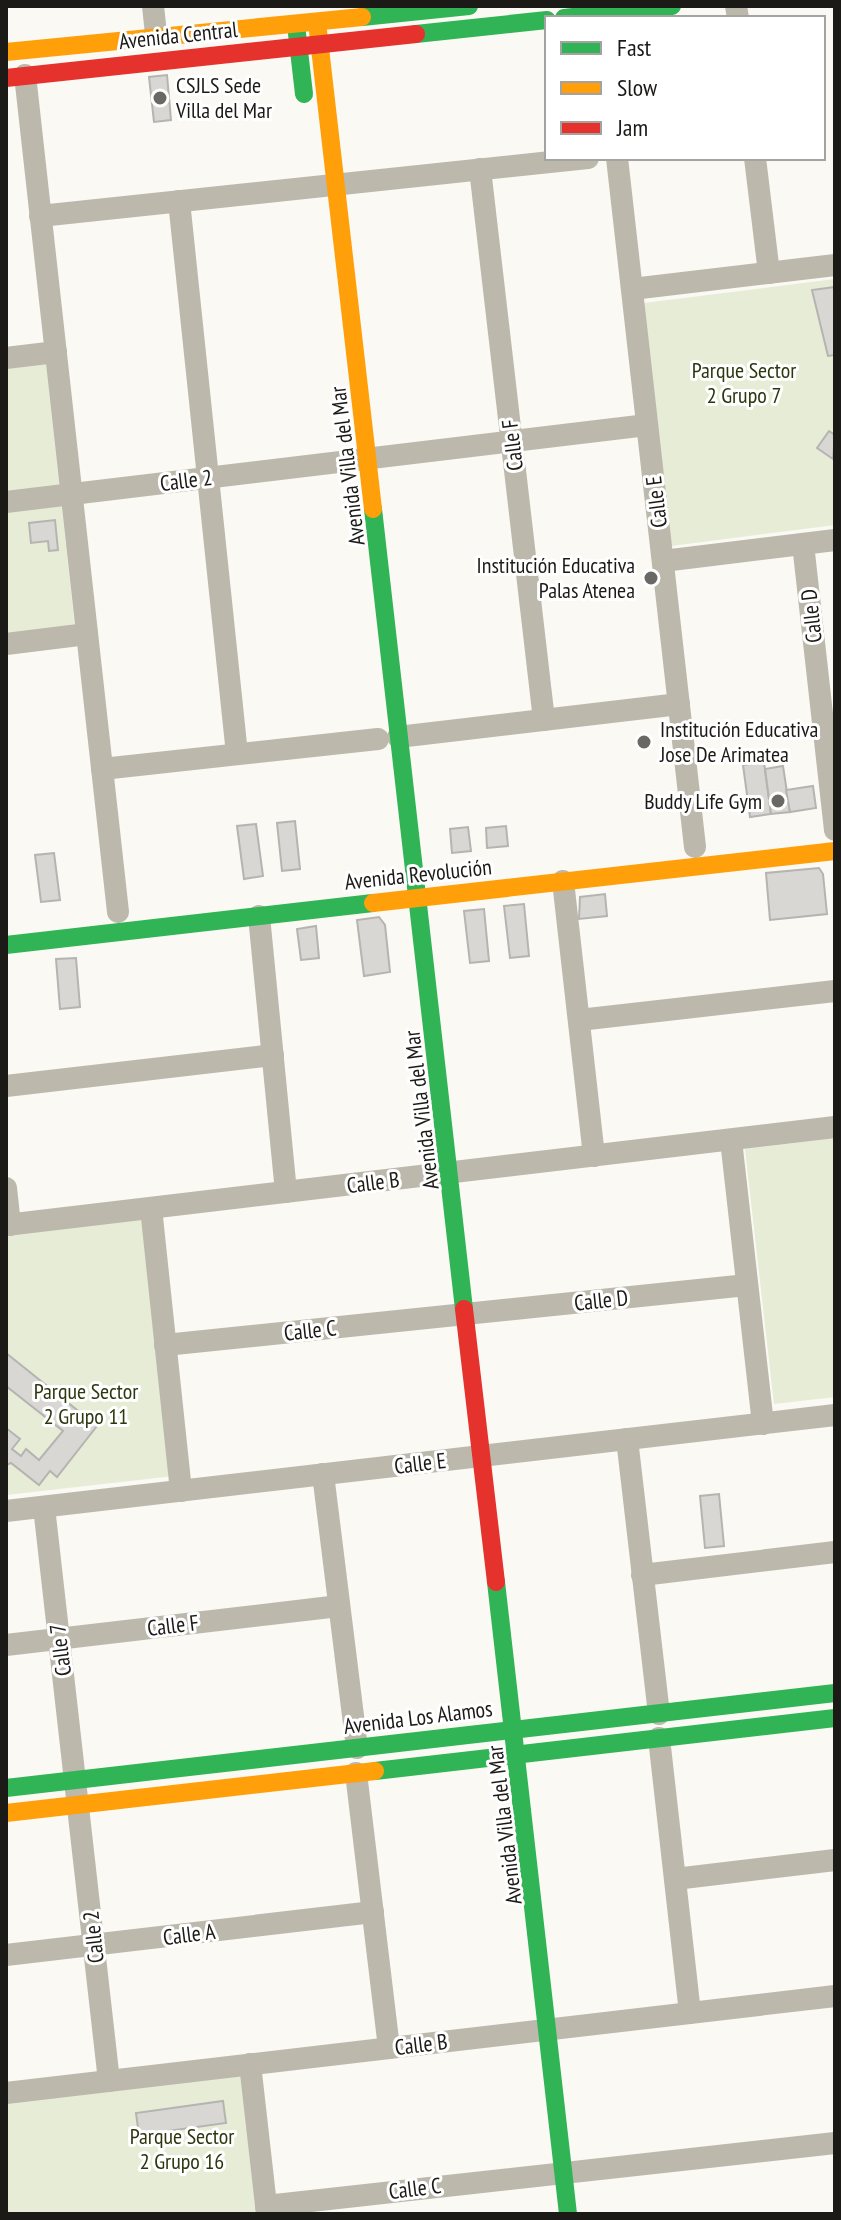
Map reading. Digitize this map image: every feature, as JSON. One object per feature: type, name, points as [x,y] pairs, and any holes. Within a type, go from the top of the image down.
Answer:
[{"type":"street","points":[[153,6],[156,34]]},
{"type":"street","name":"Avenida Central","points":[[16,76],[307,25],[460,6]]},
{"type":"street","points":[[599,16],[672,6]]},
{"type":"street","name":"Avenida Central","points":[[6,52],[156,34],[307,25],[545,20]]},
{"type":"street","points":[[306,109],[307,25]]},
{"type":"street","name":"Avenida Villa del Mar","points":[[307,25],[321,186],[383,739],[423,877],[417,898],[433,1175],[467,1458],[513,1730],[532,2031],[550,2167],[547,2200]]},
{"type":"street","points":[[16,76],[40,216],[118,912]]},
{"type":"street","points":[[40,216],[568,160]]},
{"type":"street","name":"Calle E","points":[[617,160],[695,847]]},
{"type":"street","points":[[755,160],[769,273]]},
{"type":"street","name":"Calle F","points":[[480,169],[544,720]]},
{"type":"street","points":[[179,201],[237,754]]},
{"type":"street","points":[[632,289],[835,265]]},
{"type":"street","points":[[6,358],[56,352]]},
{"type":"street","points":[[351,460],[647,425]]},
{"type":"street","name":"Calle 2","points":[[6,502],[351,460]]},
{"type":"street","points":[[663,561],[835,540]]},
{"type":"street","name":"Calle D","points":[[803,544],[830,832]]},
{"type":"street","points":[[6,644],[87,634]]},
{"type":"street","points":[[102,769],[679,704]]},
{"type":"street","name":"Avenida Revolución","points":[[6,945],[259,916],[398,908],[417,898],[835,851]]},
{"type":"street","name":"Avenida Revolución","points":[[398,908],[395,881],[423,877]]},
{"type":"street","points":[[563,881],[594,1156]]},
{"type":"street","points":[[259,916],[286,1192]]},
{"type":"street","points":[[6,926],[34,922]]},
{"type":"street","points":[[579,1020],[835,991]]},
{"type":"street","points":[[6,1086],[273,1055]]},
{"type":"street","name":"Calle B","points":[[8,1225],[835,1127]]},
{"type":"street","points":[[731,1140],[763,1424]]},
{"type":"street","points":[[6,1188],[8,1225]]},
{"type":"street","points":[[151,1208],[181,1491]]},
{"type":"street","name":"Calle D","points":[[451,1315],[747,1285]]},
{"type":"street","name":"Calle C","points":[[165,1345],[451,1315]]},
{"type":"street","name":"Calle E","points":[[6,1511],[835,1415]]},
{"type":"street","points":[[627,1439],[659,1714]]},
{"type":"street","points":[[323,1474],[357,1748]]},
{"type":"street","name":"Calle 7","points":[[44,1507],[76,1793]]},
{"type":"street","points":[[642,1575],[835,1552]]},
{"type":"street","name":"Calle F","points":[[6,1645],[339,1606]]},
{"type":"street","name":"Avenida Los Alamos","points":[[6,1813],[76,1793],[492,1724],[513,1730],[835,1693]]},
{"type":"street","name":"Avenida Los Alamos","points":[[6,1788],[76,1793],[497,1764],[515,1755],[835,1718]]},
{"type":"street","name":"Avenida Villa del Mar","points":[[492,1724],[497,1764]]},
{"type":"street","points":[[659,1738],[690,2013]]},
{"type":"street","points":[[356,1773],[389,2048]]},
{"type":"street","name":"Calle 2","points":[[76,1793],[109,2081]]},
{"type":"street","points":[[675,1879],[835,1860]]},
{"type":"street","name":"Calle A","points":[[6,1955],[373,1912]]},
{"type":"street","points":[[834,1996],[835,2004]]},
{"type":"street","name":"Calle B","points":[[6,2093],[834,1996]]},
{"type":"street","points":[[250,2064],[267,2210]]},
{"type":"street","points":[[550,2167],[835,2143]]},
{"type":"street","name":"Avenida Villa del Mar","points":[[550,2167],[568,2214]]},
{"type":"street","name":"Calle C","points":[[267,2210],[550,2167]]},
{"type":"green space","name":"Parque Sector 2 Grupo 7","points":[[835,279],[835,525],[671,546],[644,303]]},
{"type":"green space","points":[[46,364],[75,628],[6,636],[6,369]]},
{"type":"green space","points":[[835,1138],[835,1397],[774,1404],[745,1149]]},
{"type":"green space","name":"Parque Sector 2 Grupo 11","points":[[143,1216],[174,1476],[6,1495],[6,1233]]},
{"type":"green space","name":"Parque Sector 2 Grupo 16","points":[[242,2076],[257,2214],[6,2214],[6,2103]]},
{"type":"building","name":"CSJLS Sede Villa del Mar","points":[[167,75],[171,120],[154,122],[149,77]]},
{"type":"building","points":[[835,287],[835,355],[828,356],[812,290]]},
{"type":"building","points":[[829,431],[835,435],[833,459],[817,448]]},
{"type":"building","points":[[55,520],[58,550],[49,551],[48,541],[31,543],[29,523]]},
{"type":"building","points":[[764,762],[771,814],[750,817],[743,765]]},
{"type":"building","name":"Buddy Life Gym","points":[[783,766],[790,812],[771,814],[765,769]]},
{"type":"building","points":[[813,786],[816,808],[790,812],[786,790]]},
{"type":"building","points":[[295,821],[300,869],[282,871],[277,823]]},
{"type":"building","points":[[256,824],[263,876],[244,879],[237,826]]},
{"type":"building","points":[[506,826],[508,846],[487,848],[486,828]]},
{"type":"building","points":[[468,827],[471,851],[452,853],[450,829]]},
{"type":"building","points":[[54,853],[60,900],[41,902],[35,855]]},
{"type":"building","points":[[819,868],[823,874],[827,914],[770,920],[766,873]]},
{"type":"building","points":[[605,894],[607,916],[579,919],[580,897]]},
{"type":"building","points":[[524,904],[529,956],[510,958],[504,906]]},
{"type":"building","points":[[484,909],[489,961],[470,963],[464,911]]},
{"type":"building","points":[[379,917],[385,925],[390,972],[364,976],[357,920]]},
{"type":"building","points":[[316,926],[319,958],[301,960],[297,929]]},
{"type":"building","points":[[76,958],[80,1007],[60,1009],[56,959]]},
{"type":"building","points":[[6,1353],[97,1426],[57,1477],[50,1471],[39,1485],[11,1463],[6,1465],[6,1428],[20,1439],[12,1449],[21,1456],[26,1449],[39,1460],[63,1431],[6,1386]]},
{"type":"building","points":[[719,1494],[724,1546],[705,1548],[700,1496]]},
{"type":"building","points":[[223,2101],[226,2123],[139,2135],[136,2113]]},
{"type":"traffic: fast","points":[[362,17],[469,6]]},
{"type":"traffic: fast","points":[[582,16],[672,6]]},
{"type":"traffic: fast","points":[[416,34],[545,20]]},
{"type":"traffic: fast","points":[[296,25],[304,94]]},
{"type":"traffic: fast","points":[[373,509],[464,1309]]},
{"type":"traffic: fast","points":[[6,945],[373,903]]},
{"type":"traffic: fast","points":[[496,1582],[568,2214]]},
{"type":"traffic: fast","points":[[6,1788],[835,1693]]},
{"type":"traffic: fast","points":[[375,1771],[835,1718]]},
{"type":"traffic: slow","points":[[6,52],[362,17]]},
{"type":"traffic: slow","points":[[317,22],[373,509]]},
{"type":"traffic: slow","points":[[373,903],[835,851]]},
{"type":"traffic: slow","points":[[6,1813],[375,1771]]},
{"type":"traffic: jam","points":[[6,78],[416,34]]},
{"type":"traffic: jam","points":[[464,1309],[496,1582]]},
{"type":"place","name":"CSJLS Sede Villa del Mar","points":[[160,98]]},
{"type":"place","name":"Institución Educativa Palas Atenea","points":[[651,578]]},
{"type":"place","name":"Institución Educativa Jose De Arimatea","points":[[644,742]]},
{"type":"place","name":"Buddy Life Gym","points":[[778,801]]}]
